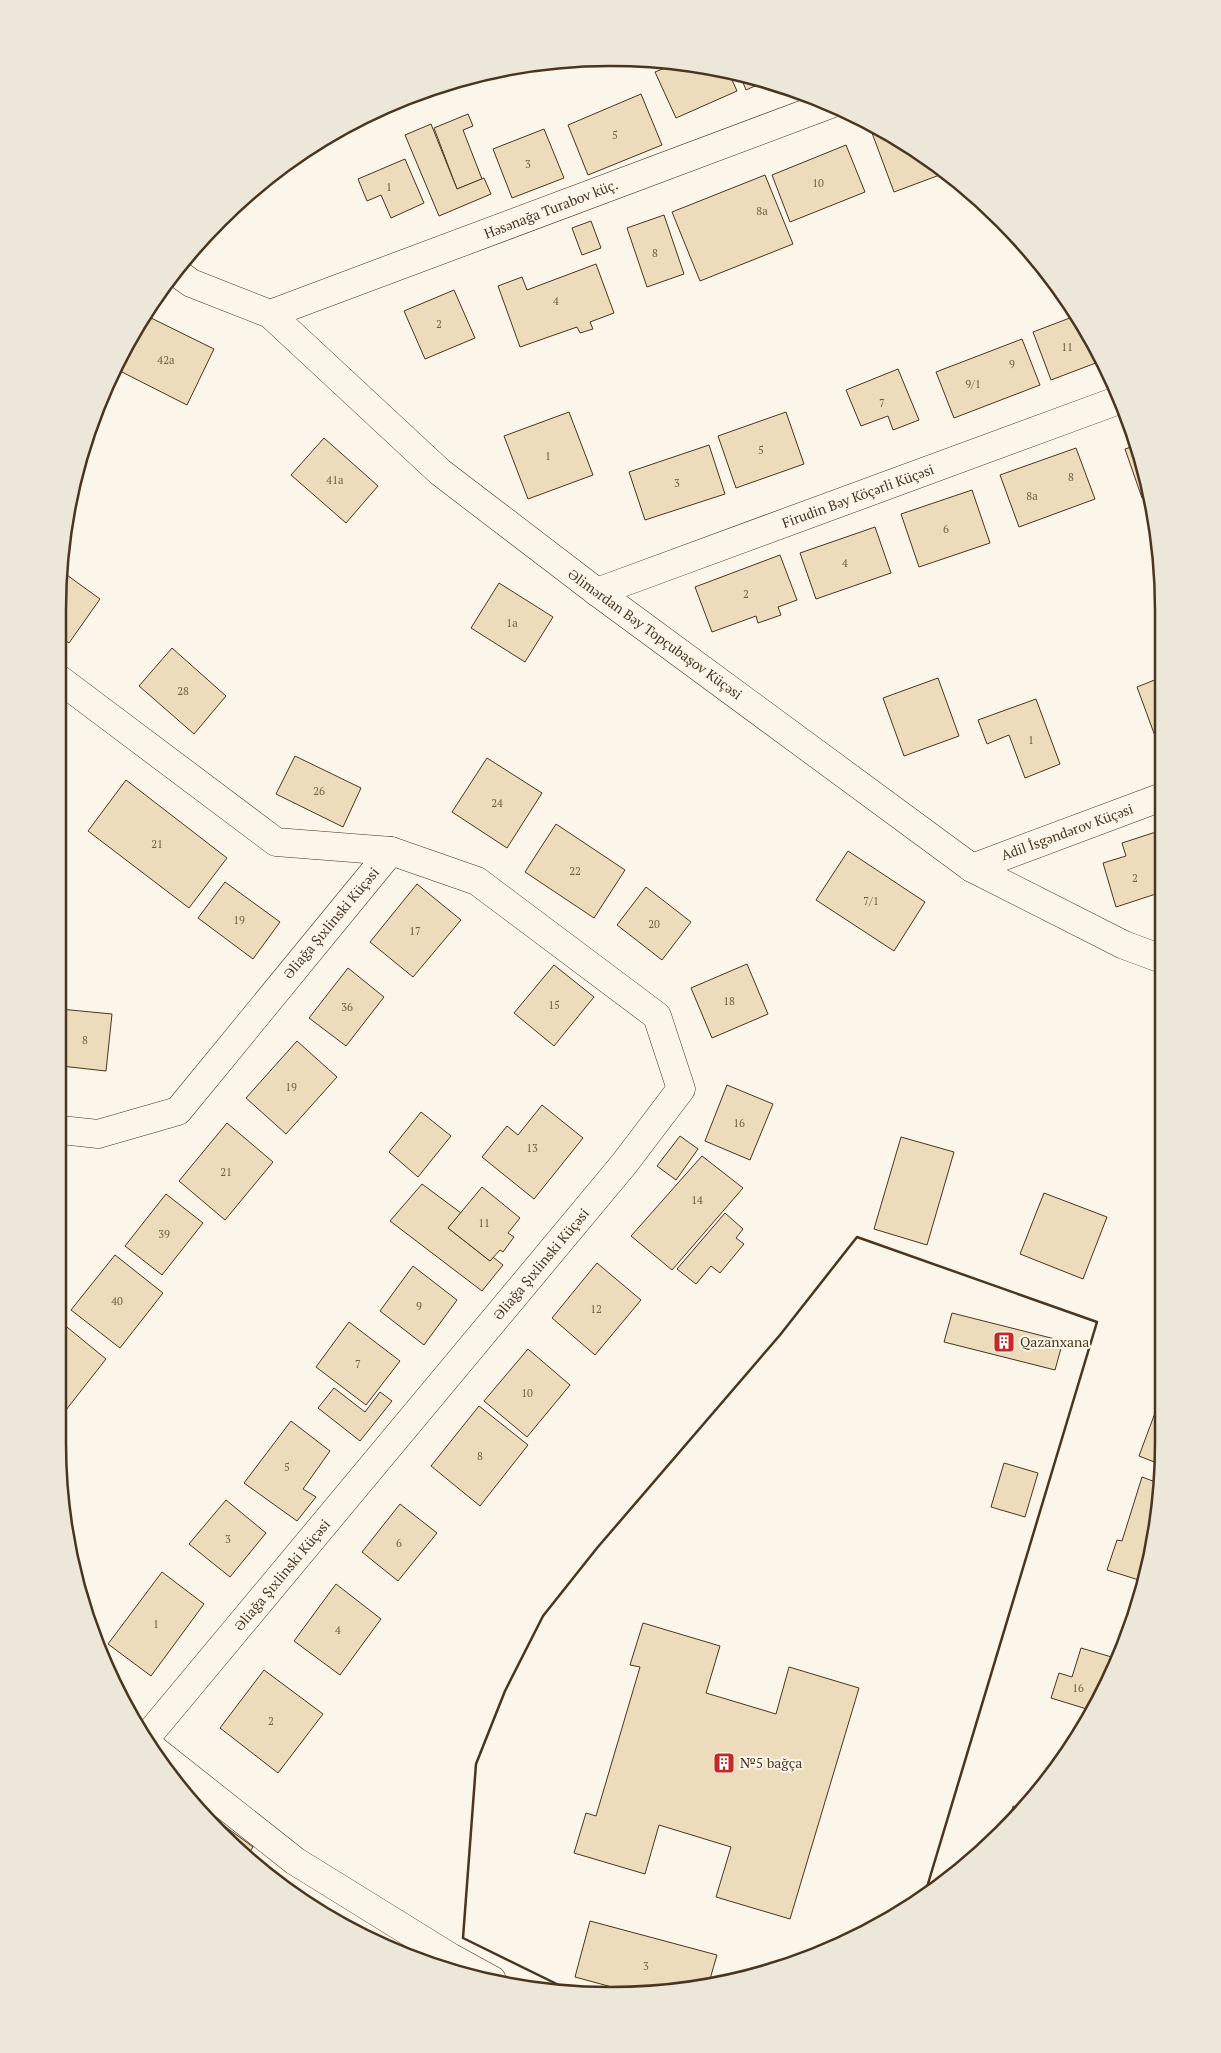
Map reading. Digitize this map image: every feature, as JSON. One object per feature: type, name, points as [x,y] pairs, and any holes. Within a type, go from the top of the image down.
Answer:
[{"type":"street","name":"Həsənağa Turabov küç.","points":[[270,314],[820,108]]},
{"type":"street","name":"Əlimərdan Bəy Topçubaşov Küçəsi","points":[[181,276],[191,283],[270,314],[440,472],[597,592],[972,868],[1124,945],[1155,956]]},
{"type":"street","name":"Firudin Bəy Köçərli Küçəsi","points":[[597,592],[1113,402]]},
{"type":"street","name":"Əliağa Şıxlinski Küçəsi","points":[[66,684],[276,842],[391,851],[477,881],[657,1016],[680,1089],[624,1164],[150,1733]]},
{"type":"street","name":"Adil İsgəndərov Küçəsi","points":[[972,868],[1155,800]]},
{"type":"street","name":"Əliağa Şıxlinski Küçəsi","points":[[66,1131],[98,1134],[178,1111],[391,851]]},
{"type":"street","points":[[172,1764],[294,1862],[470,1968]]},
{"type":"building","points":[[663,69],[717,77],[732,81],[737,91],[676,118],[655,72]]},
{"type":"building","points":[[743,83],[755,86],[746,90]]},
{"type":"building","points":[[641,94],[662,145],[588,175],[568,125]]},
{"type":"building","points":[[468,114],[473,126],[463,130],[482,179],[457,189],[434,128]]},
{"type":"building","points":[[431,124],[457,189],[484,178],[491,194],[439,216],[405,135]]},
{"type":"building","points":[[544,129],[564,178],[512,198],[493,149]]},
{"type":"building","points":[[872,133],[913,158],[938,176],[894,192]]},
{"type":"building","points":[[846,145],[865,192],[790,222],[772,175]]},
{"type":"building","points":[[405,159],[424,203],[391,218],[381,195],[367,201],[358,179]]},
{"type":"building","points":[[765,175],[793,244],[700,281],[672,212]]},
{"type":"building","points":[[664,215],[684,274],[647,287],[627,228]]},
{"type":"building","points":[[591,221],[601,248],[582,255],[572,228]]},
{"type":"building","points":[[596,264],[614,313],[590,322],[593,329],[580,333],[577,327],[520,347],[498,286],[522,277],[527,290]]},
{"type":"building","points":[[454,290],[475,338],[425,359],[404,311]]},
{"type":"building","points":[[152,318],[214,349],[187,405],[121,372]]},
{"type":"building","points":[[1069,318],[1095,363],[1051,380],[1033,332]]},
{"type":"building","points":[[1022,339],[1040,385],[954,418],[936,372]]},
{"type":"building","points":[[898,369],[919,420],[893,430],[888,416],[861,426],[846,390]]},
{"type":"building","points":[[569,412],[593,475],[528,499],[504,436]]},
{"type":"building","points":[[786,412],[804,464],[736,488],[718,436]]},
{"type":"building","points":[[324,438],[378,486],[346,523],[291,475]]},
{"type":"building","points":[[709,445],[725,494],[645,520],[629,472]]},
{"type":"building","points":[[1076,448],[1095,499],[1019,527],[1000,475]]},
{"type":"building","points":[[1129,448],[1142,498],[1125,449]]},
{"type":"building","points":[[972,490],[990,543],[919,567],[901,514]]},
{"type":"building","points":[[875,527],[891,573],[816,599],[800,553]]},
{"type":"building","points":[[780,555],[797,600],[778,607],[781,615],[758,623],[756,616],[712,632],[695,587]]},
{"type":"building","points":[[67,575],[100,599],[69,643],[66,641]]},
{"type":"building","points":[[499,583],[553,617],[525,662],[471,628]]},
{"type":"building","points":[[172,648],[226,696],[194,734],[139,686]]},
{"type":"building","points":[[938,678],[959,736],[904,756],[883,698]]},
{"type":"building","points":[[1155,680],[1155,736],[1137,687]]},
{"type":"building","points":[[1036,699],[1060,764],[1025,778],[1009,735],[987,744],[978,720]]},
{"type":"building","points":[[295,756],[361,788],[343,827],[276,794]]},
{"type":"building","points":[[487,758],[542,793],[507,848],[452,812]]},
{"type":"building","points":[[126,780],[227,858],[189,908],[88,831]]},
{"type":"building","points":[[556,824],[625,870],[594,918],[525,872]]},
{"type":"building","points":[[1155,832],[1155,894],[1116,907],[1103,863],[1126,856],[1122,843]]},
{"type":"building","points":[[848,851],[925,902],[894,951],[816,900]]},
{"type":"building","points":[[225,882],[280,922],[253,959],[198,918]]},
{"type":"building","points":[[417,884],[461,920],[413,977],[370,942]]},
{"type":"building","points":[[646,887],[691,922],[662,960],[617,925]]},
{"type":"building","points":[[747,964],[768,1014],[712,1038],[691,988]]},
{"type":"building","points":[[554,965],[594,997],[554,1046],[514,1013]]},
{"type":"building","points":[[348,968],[384,997],[346,1046],[309,1018]]},
{"type":"building","points":[[66,1010],[112,1014],[106,1071],[66,1067]]},
{"type":"building","points":[[297,1041],[337,1077],[286,1134],[246,1098]]},
{"type":"building","points":[[727,1085],[773,1104],[750,1160],[705,1141]]},
{"type":"building","points":[[542,1105],[583,1138],[534,1199],[482,1157],[507,1126],[518,1135]]},
{"type":"building","points":[[421,1112],[451,1136],[418,1177],[389,1152]]},
{"type":"building","points":[[227,1123],[273,1162],[225,1220],[179,1181]]},
{"type":"building","points":[[680,1136],[698,1149],[676,1180],[657,1166]]},
{"type":"building","points":[[901,1137],[954,1152],[927,1245],[874,1229]]},
{"type":"building","points":[[702,1156],[743,1188],[672,1270],[631,1236]]},
{"type":"building","points":[[422,1184],[461,1213],[448,1228],[490,1261],[493,1257],[503,1265],[482,1291],[390,1221]]},
{"type":"building","points":[[482,1187],[520,1218],[508,1233],[514,1237],[503,1252],[500,1250],[490,1261],[448,1228]]},
{"type":"building","points":[[1044,1193],[1107,1217],[1083,1279],[1020,1254]]},
{"type":"building","points":[[166,1194],[203,1223],[162,1275],[125,1246]]},
{"type":"building","points":[[725,1213],[743,1229],[736,1238],[744,1244],[720,1273],[711,1266],[696,1284],[677,1269]]},
{"type":"building","points":[[115,1255],[163,1293],[120,1348],[71,1310]]},
{"type":"building","points":[[597,1263],[641,1300],[595,1355],[552,1318]]},
{"type":"building","points":[[413,1266],[457,1300],[424,1345],[380,1311]]},
{"type":"building","name":"Qazanxana","points":[[952,1313],[1063,1341],[1055,1370],[944,1342]]},
{"type":"building","points":[[349,1322],[400,1361],[366,1405],[316,1367]]},
{"type":"building","points":[[66,1326],[106,1359],[66,1410]]},
{"type":"building","points":[[528,1349],[570,1385],[527,1437],[484,1401]]},
{"type":"building","points":[[334,1388],[365,1412],[380,1392],[392,1401],[360,1441],[318,1408]]},
{"type":"building","points":[[479,1406],[528,1445],[480,1506],[431,1466]]},
{"type":"building","points":[[1155,1413],[1154,1462],[1139,1456]]},
{"type":"building","points":[[291,1421],[330,1451],[303,1489],[316,1497],[297,1521],[244,1483]]},
{"type":"building","points":[[1004,1463],[1038,1473],[1025,1517],[991,1507]]},
{"type":"building","points":[[1142,1477],[1154,1481],[1150,1514],[1137,1579],[1107,1570],[1117,1540],[1122,1541]]},
{"type":"building","points":[[226,1500],[266,1533],[230,1577],[189,1544]]},
{"type":"building","points":[[400,1504],[437,1533],[398,1581],[362,1552]]},
{"type":"building","points":[[162,1572],[204,1604],[151,1676],[108,1644]]},
{"type":"building","points":[[336,1584],[381,1619],[340,1675],[294,1641]]},
{"type":"building","name":"№5 bağça","points":[[643,1623],[720,1646],[706,1693],[776,1714],[789,1667],[859,1688],[790,1919],[716,1897],[731,1847],[659,1825],[645,1874],[574,1853],[586,1813],[596,1816],[640,1667],[630,1665]]},
{"type":"building","points":[[1081,1648],[1111,1657],[1085,1709],[1051,1698],[1059,1673],[1072,1677]]},
{"type":"building","points":[[264,1670],[323,1714],[278,1773],[220,1728]]},
{"type":"building","points":[[226,1827],[253,1847],[251,1851]]},
{"type":"building","points":[[590,1921],[717,1955],[711,1977],[682,1982],[612,1987],[575,1977]]},
{"type":"wall","points":[[557,1984],[463,1938],[476,1764],[505,1691],[543,1616],[597,1548],[780,1335],[857,1237],[1097,1322],[928,1884]]},
{"type":"place","name":"Qazanxana","points":[[1004,1342]]},
{"type":"place","name":"№5 bağça","points":[[724,1763]]}]
